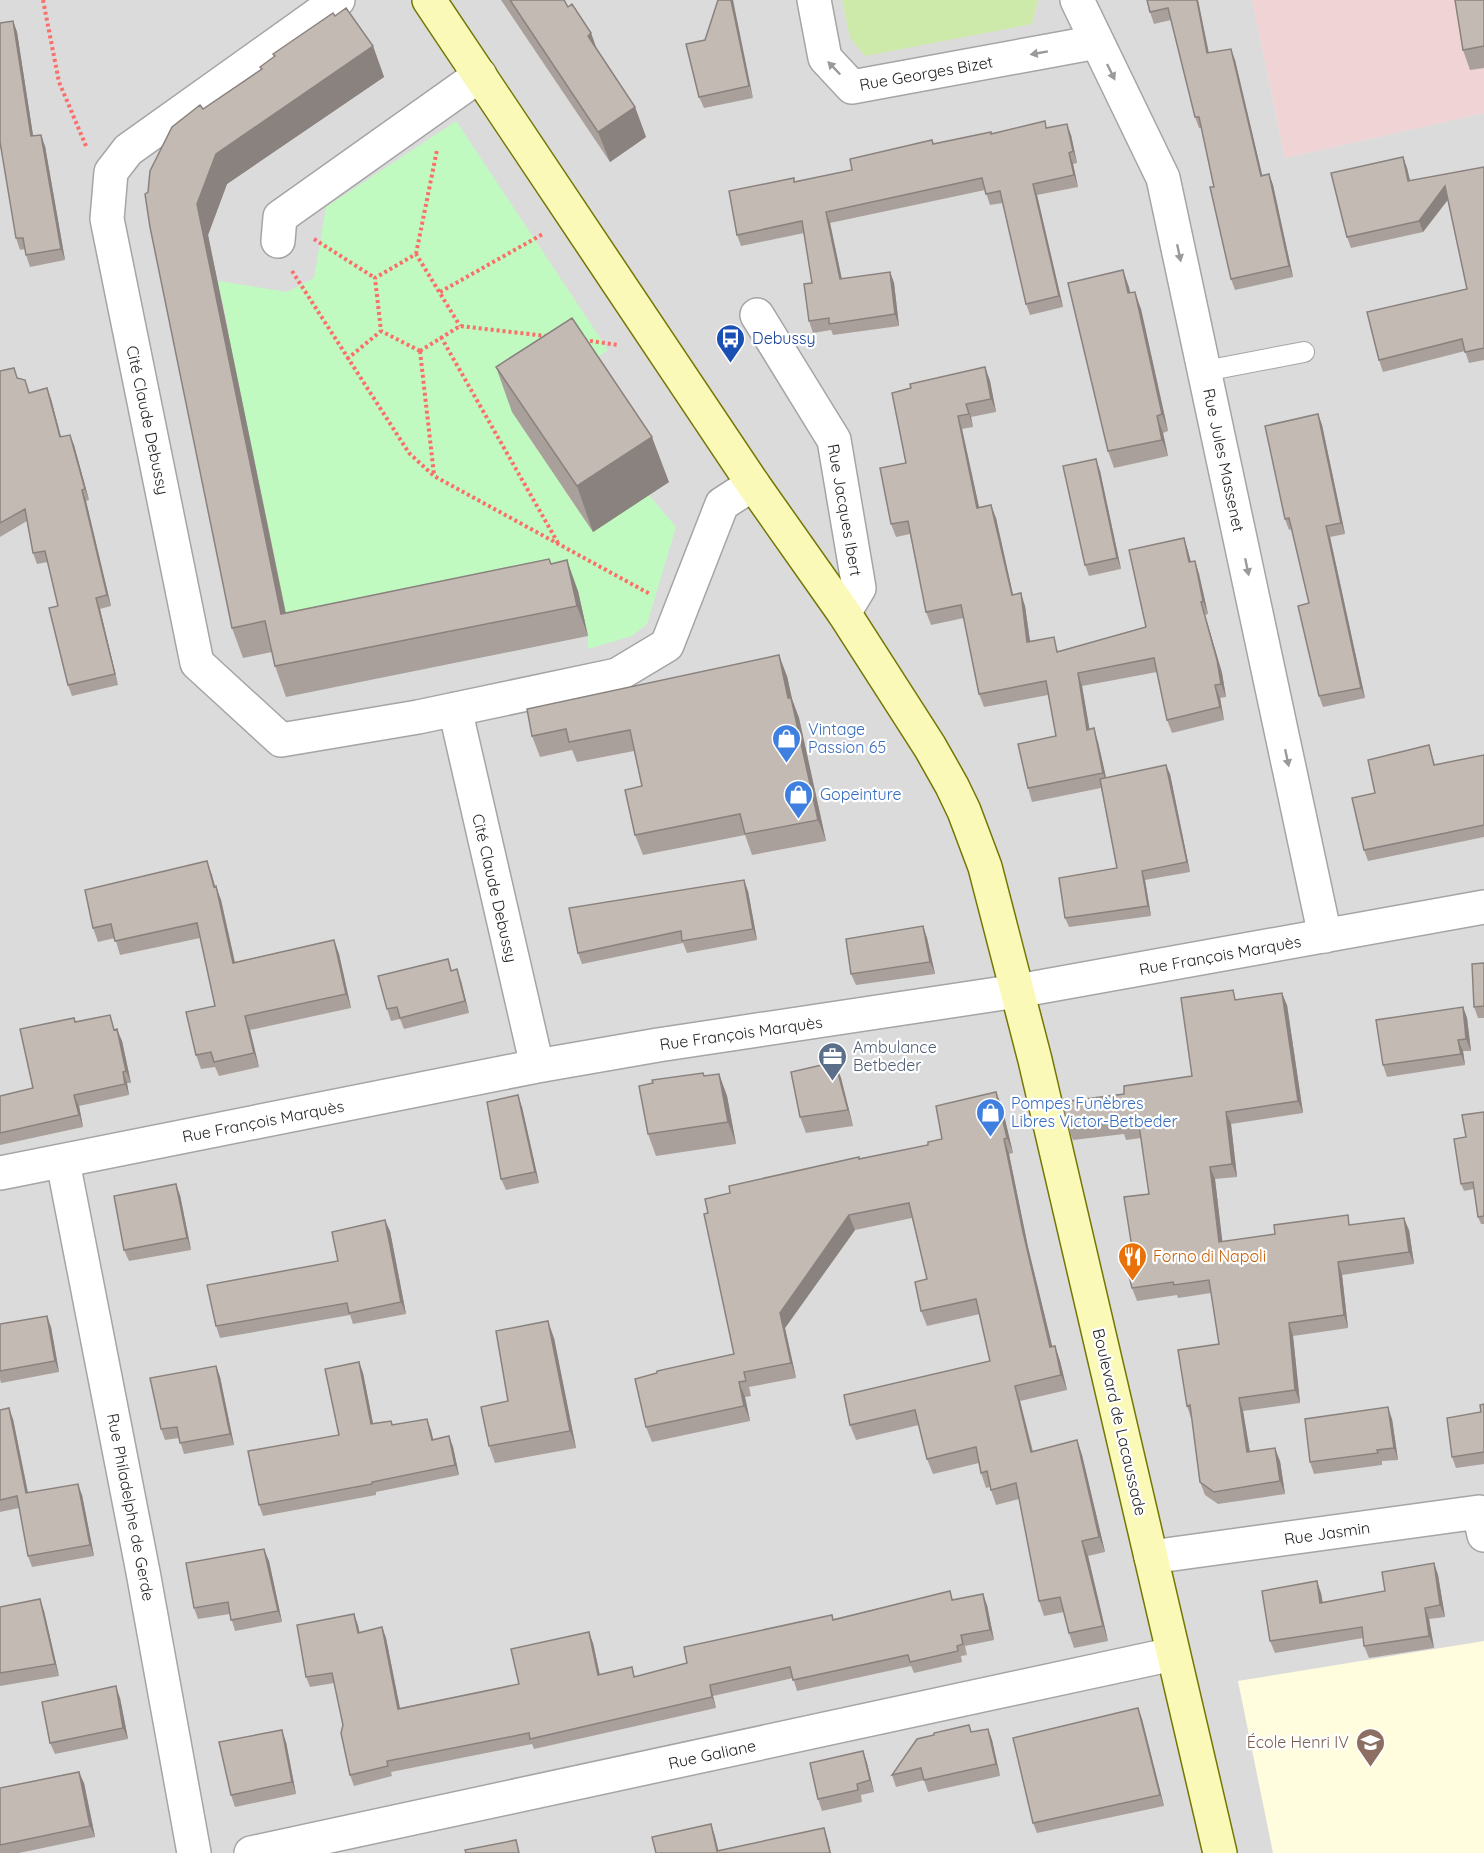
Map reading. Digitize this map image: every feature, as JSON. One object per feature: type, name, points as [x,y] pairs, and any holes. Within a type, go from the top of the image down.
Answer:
[{"type":"main road","name":"Boulevard de Lacaussade","points":[[429,0],[753,484],[844,614],[930,747],[964,811],[984,867],[1059,1161],[1220,1853]]},
{"type":"street","name":"Cité Claude Debussy","points":[[338,0],[128,150],[111,172],[107,219],[197,663],[281,740],[455,709],[617,675],[667,645],[722,504],[753,484]]},
{"type":"street","name":"Rue Georges Bizet","points":[[814,0],[825,58],[852,87],[1097,42]]},
{"type":"street","name":"Rue Jules Massenet","points":[[1077,0],[1163,178],[1325,936]]},
{"type":"street","points":[[279,229],[480,75]]},
{"type":"street","name":"Rue Jacques Ibert","points":[[757,315],[834,440],[859,588],[844,614]]},
{"type":"street","name":"Cité Claude Debussy","points":[[455,709],[537,1066]]},
{"type":"street","name":"Rue François Marquès","points":[[0,1173],[537,1066],[658,1045],[1017,991],[1484,907]]},
{"type":"street","name":"Rue Philadelphe de Gerde","points":[[63,1162],[144,1572],[194,1853]]},
{"type":"street","name":"Rue Jasmin","points":[[1151,1557],[1479,1512],[1484,1535]]},
{"type":"street","name":"Rue Galiane","points":[[251,1853],[306,1847],[1173,1654]]},
{"type":"lane","points":[[1205,371],[1304,352]]},
{"type":"path","points":[[43,0],[59,82],[86,147]]},
{"type":"path","points":[[425,115],[438,149],[416,254],[460,326]]},
{"type":"path","points":[[440,292],[575,216]]},
{"type":"path","points":[[279,229],[375,278]]},
{"type":"path","points":[[279,229],[294,275],[409,453],[434,476],[680,610]]},
{"type":"path","points":[[375,278],[416,254]]},
{"type":"path","points":[[375,278],[381,331]]},
{"type":"path","points":[[420,351],[460,326],[550,336]]},
{"type":"path","points":[[347,359],[381,331]]},
{"type":"path","points":[[381,331],[420,351]]},
{"type":"path","points":[[441,337],[559,544]]},
{"type":"path","points":[[573,339],[663,350]]},
{"type":"path","points":[[420,351],[434,476]]},
{"type":"shaded area","points":[[0,0],[842,0],[850,38],[1032,24],[1038,0],[1252,0],[1285,158],[1484,113],[1484,1853],[0,1853]]},
{"type":"shaded area","points":[[1252,0],[1484,0],[1484,113],[1285,158]]},
{"type":"shaded area","name":"École Henri IV","points":[[1484,1641],[1484,1853],[1273,1853],[1238,1681]]},
{"type":"green space","points":[[842,0],[1038,0],[1032,24],[865,56],[850,38]]},
{"type":"green space","points":[[456,121],[608,350],[513,413],[537,450],[542,448],[566,493],[593,532],[649,495],[676,527],[647,624],[632,636],[588,649],[588,636],[289,647],[269,532],[234,362],[225,333],[229,331],[218,281],[287,292],[314,278],[326,207]]},
{"type":"building","points":[[510,0],[564,0],[568,7],[572,4],[591,33],[588,36],[635,107],[598,132]]},
{"type":"building","points":[[718,0],[731,0],[749,86],[699,97],[686,44],[705,40]]},
{"type":"building","points":[[1147,0],[1197,0],[1207,53],[1231,49],[1261,176],[1269,174],[1289,266],[1231,279],[1210,187],[1214,187],[1199,117],[1195,117],[1168,8],[1150,12]]},
{"type":"building","points":[[1455,0],[1484,0],[1484,46],[1463,50]]},
{"type":"building","points":[[346,8],[373,46],[216,154],[197,204],[281,614],[549,559],[551,564],[567,560],[577,606],[275,666],[265,621],[232,628],[145,194],[148,192],[150,171],[172,127],[200,105],[203,109],[262,69],[260,67],[275,56],[273,54],[333,13],[335,16]]},
{"type":"building","points":[[13,21],[31,136],[41,135],[61,249],[26,255],[23,238],[16,238],[0,142],[0,23]]},
{"type":"building","points":[[1045,121],[1046,128],[1067,124],[1073,151],[1069,153],[1074,175],[1033,184],[1059,296],[1026,304],[1000,191],[986,194],[982,178],[826,212],[840,279],[890,272],[895,314],[829,324],[829,318],[809,321],[804,284],[812,283],[802,221],[737,235],[729,191],[794,178],[794,182],[852,170],[850,159],[932,140],[933,144],[991,132],[991,134]]},
{"type":"building","points":[[1403,157],[1408,181],[1484,167],[1484,348],[1465,352],[1462,339],[1379,360],[1367,312],[1467,289],[1445,186],[1419,221],[1347,237],[1331,173]]},
{"type":"building","points":[[1123,270],[1128,293],[1135,292],[1162,414],[1157,416],[1162,440],[1108,451],[1068,283]]},
{"type":"building","points":[[572,318],[652,437],[577,486],[496,367]]},
{"type":"building","points":[[985,367],[991,399],[966,404],[969,414],[958,416],[977,508],[991,505],[1012,595],[1021,593],[1027,642],[1054,637],[1057,652],[1146,627],[1129,550],[1184,538],[1189,562],[1195,561],[1203,601],[1201,602],[1217,660],[1221,684],[1215,685],[1220,707],[1167,720],[1154,658],[1078,673],[1087,730],[1094,728],[1103,773],[1028,788],[1018,744],[1056,736],[1046,681],[979,694],[961,605],[926,612],[908,521],[891,524],[880,468],[906,463],[892,393],[911,388],[910,384]]},
{"type":"building","points":[[14,368],[17,378],[25,380],[29,393],[47,388],[60,437],[70,435],[85,489],[82,490],[107,595],[96,598],[115,674],[68,685],[49,608],[58,606],[45,551],[33,553],[25,509],[0,523],[0,371]]},
{"type":"building","points":[[1318,414],[1341,523],[1326,526],[1361,688],[1319,696],[1298,606],[1309,603],[1289,518],[1285,519],[1265,426]]},
{"type":"building","points":[[1096,459],[1117,558],[1085,565],[1063,466]]},
{"type":"building","points":[[779,655],[818,820],[745,834],[740,814],[635,835],[625,790],[642,786],[630,730],[569,742],[566,729],[532,736],[527,709]]},
{"type":"building","points":[[1429,745],[1434,765],[1484,755],[1484,825],[1364,850],[1352,798],[1375,793],[1368,760]]},
{"type":"building","points":[[1166,765],[1187,862],[1142,871],[1148,906],[1065,918],[1059,878],[1117,868],[1100,779]]},
{"type":"building","points":[[207,861],[214,887],[216,886],[233,963],[334,940],[346,994],[245,1016],[254,1053],[214,1062],[211,1052],[196,1055],[186,1012],[215,1006],[197,923],[115,941],[111,924],[93,928],[85,890]]},
{"type":"building","points":[[744,880],[753,929],[682,941],[681,931],[578,953],[569,908]]},
{"type":"building","points":[[923,926],[930,962],[851,974],[846,939]]},
{"type":"building","points":[[448,959],[451,971],[457,969],[465,1001],[400,1018],[397,1007],[387,1009],[378,976]]},
{"type":"building","points":[[1484,963],[1484,1006],[1474,1007],[1472,964]]},
{"type":"building","points":[[1233,990],[1235,1000],[1282,993],[1298,1101],[1226,1112],[1232,1164],[1210,1167],[1219,1242],[1275,1234],[1274,1225],[1348,1215],[1349,1225],[1404,1218],[1409,1252],[1338,1262],[1344,1315],[1289,1323],[1295,1390],[1239,1398],[1247,1452],[1275,1448],[1280,1481],[1214,1492],[1200,1482],[1190,1405],[1187,1406],[1178,1350],[1219,1344],[1209,1280],[1132,1288],[1124,1256],[1133,1254],[1124,1197],[1149,1194],[1139,1125],[1122,1127],[1121,1122],[1068,1127],[1062,1102],[1124,1094],[1124,1086],[1192,1076],[1181,998]]},
{"type":"building","points":[[1463,1007],[1466,1039],[1458,1040],[1461,1054],[1383,1065],[1376,1020]]},
{"type":"building","points":[[110,1015],[114,1030],[117,1029],[126,1071],[123,1072],[125,1084],[74,1095],[79,1115],[0,1133],[0,1096],[33,1088],[20,1029],[74,1018],[75,1022]]},
{"type":"building","points":[[835,1062],[848,1110],[800,1117],[791,1072]]},
{"type":"building","points":[[703,1073],[704,1076],[719,1074],[728,1122],[648,1134],[639,1086],[653,1083],[652,1080]]},
{"type":"building","points":[[996,1092],[1007,1138],[1004,1139],[1023,1232],[1050,1347],[1055,1346],[1061,1375],[1015,1386],[1031,1452],[1077,1440],[1099,1537],[1082,1541],[1103,1626],[1069,1633],[1060,1597],[1039,1601],[1016,1483],[991,1490],[987,1471],[981,1473],[976,1447],[927,1459],[915,1410],[850,1425],[844,1395],[990,1361],[976,1299],[921,1311],[915,1282],[927,1279],[909,1203],[849,1215],[780,1313],[791,1363],[744,1372],[746,1381],[739,1382],[744,1406],[646,1427],[635,1379],[657,1373],[657,1371],[734,1354],[704,1214],[708,1213],[705,1199],[730,1193],[729,1186],[859,1157],[859,1159],[928,1145],[928,1142],[942,1139],[936,1106]]},
{"type":"building","points":[[518,1095],[535,1172],[501,1179],[487,1102]]},
{"type":"building","points":[[1484,1112],[1484,1216],[1478,1217],[1473,1182],[1461,1184],[1454,1139],[1466,1137],[1462,1115]]},
{"type":"building","points":[[176,1184],[187,1238],[124,1250],[114,1196]]},
{"type":"building","points":[[385,1220],[401,1302],[349,1313],[347,1303],[216,1326],[207,1285],[338,1261],[332,1232]]},
{"type":"building","points":[[47,1316],[55,1361],[0,1371],[0,1324]]},
{"type":"building","points":[[548,1321],[570,1431],[489,1446],[481,1407],[508,1401],[496,1331]]},
{"type":"building","points":[[359,1362],[371,1424],[391,1421],[392,1425],[427,1419],[432,1440],[449,1436],[455,1465],[372,1482],[372,1484],[259,1505],[248,1451],[339,1435],[325,1369]]},
{"type":"building","points":[[216,1366],[230,1434],[180,1443],[177,1427],[161,1429],[150,1378]]},
{"type":"building","points":[[1484,1404],[1484,1452],[1452,1457],[1447,1418],[1481,1412],[1480,1405]]},
{"type":"building","points":[[1388,1407],[1394,1448],[1377,1450],[1378,1453],[1310,1462],[1305,1419]]},
{"type":"building","points":[[9,1408],[26,1493],[78,1484],[90,1545],[28,1556],[17,1496],[0,1500],[0,1410]]},
{"type":"building","points":[[264,1549],[278,1611],[231,1620],[228,1602],[194,1608],[186,1563]]},
{"type":"building","points":[[1434,1563],[1440,1605],[1425,1608],[1429,1636],[1364,1646],[1362,1627],[1270,1641],[1262,1591],[1317,1581],[1320,1603],[1385,1591],[1382,1572]]},
{"type":"building","points":[[950,1591],[952,1600],[983,1594],[990,1630],[961,1635],[963,1644],[957,1646],[958,1651],[910,1662],[908,1655],[793,1680],[790,1667],[710,1685],[712,1697],[530,1739],[529,1733],[387,1761],[388,1766],[350,1775],[332,1673],[306,1677],[297,1625],[354,1614],[358,1633],[382,1627],[398,1709],[519,1684],[511,1649],[589,1632],[598,1675],[632,1667],[634,1677],[687,1663],[684,1647],[832,1615],[833,1620]]},
{"type":"building","points":[[40,1599],[55,1664],[0,1673],[0,1607]]},
{"type":"building","points":[[116,1686],[123,1728],[50,1743],[42,1702]]},
{"type":"building","points":[[1138,1708],[1160,1795],[1033,1823],[1013,1738]]},
{"type":"building","points":[[969,1725],[971,1732],[988,1729],[996,1764],[924,1780],[921,1768],[892,1775],[917,1739]]},
{"type":"building","points":[[282,1730],[292,1782],[231,1795],[219,1742]]},
{"type":"building","points":[[863,1751],[870,1780],[857,1784],[858,1790],[818,1799],[810,1763]]},
{"type":"building","points":[[79,1772],[90,1826],[0,1845],[0,1788]]},
{"type":"building","points":[[711,1824],[717,1851],[824,1828],[830,1853],[656,1853],[652,1837]]},
{"type":"building","points":[[516,1840],[519,1853],[466,1853],[465,1850]]},
{"type":"place","name":"Debussy","points":[[731,364]]},
{"type":"place","name":"Vintage Passion 65","points":[[787,764]]},
{"type":"place","name":"Gopeinture","points":[[799,820]]},
{"type":"place","name":"Ambulance Betbeder","points":[[832,1082]]},
{"type":"place","name":"Pompes Funèbres Libres Victor-Betbeder","points":[[990,1138]]},
{"type":"place","name":"Forno di Napoli","points":[[1132,1282]]},
{"type":"place","name":"École Henri IV","points":[[1370,1768]]}]
